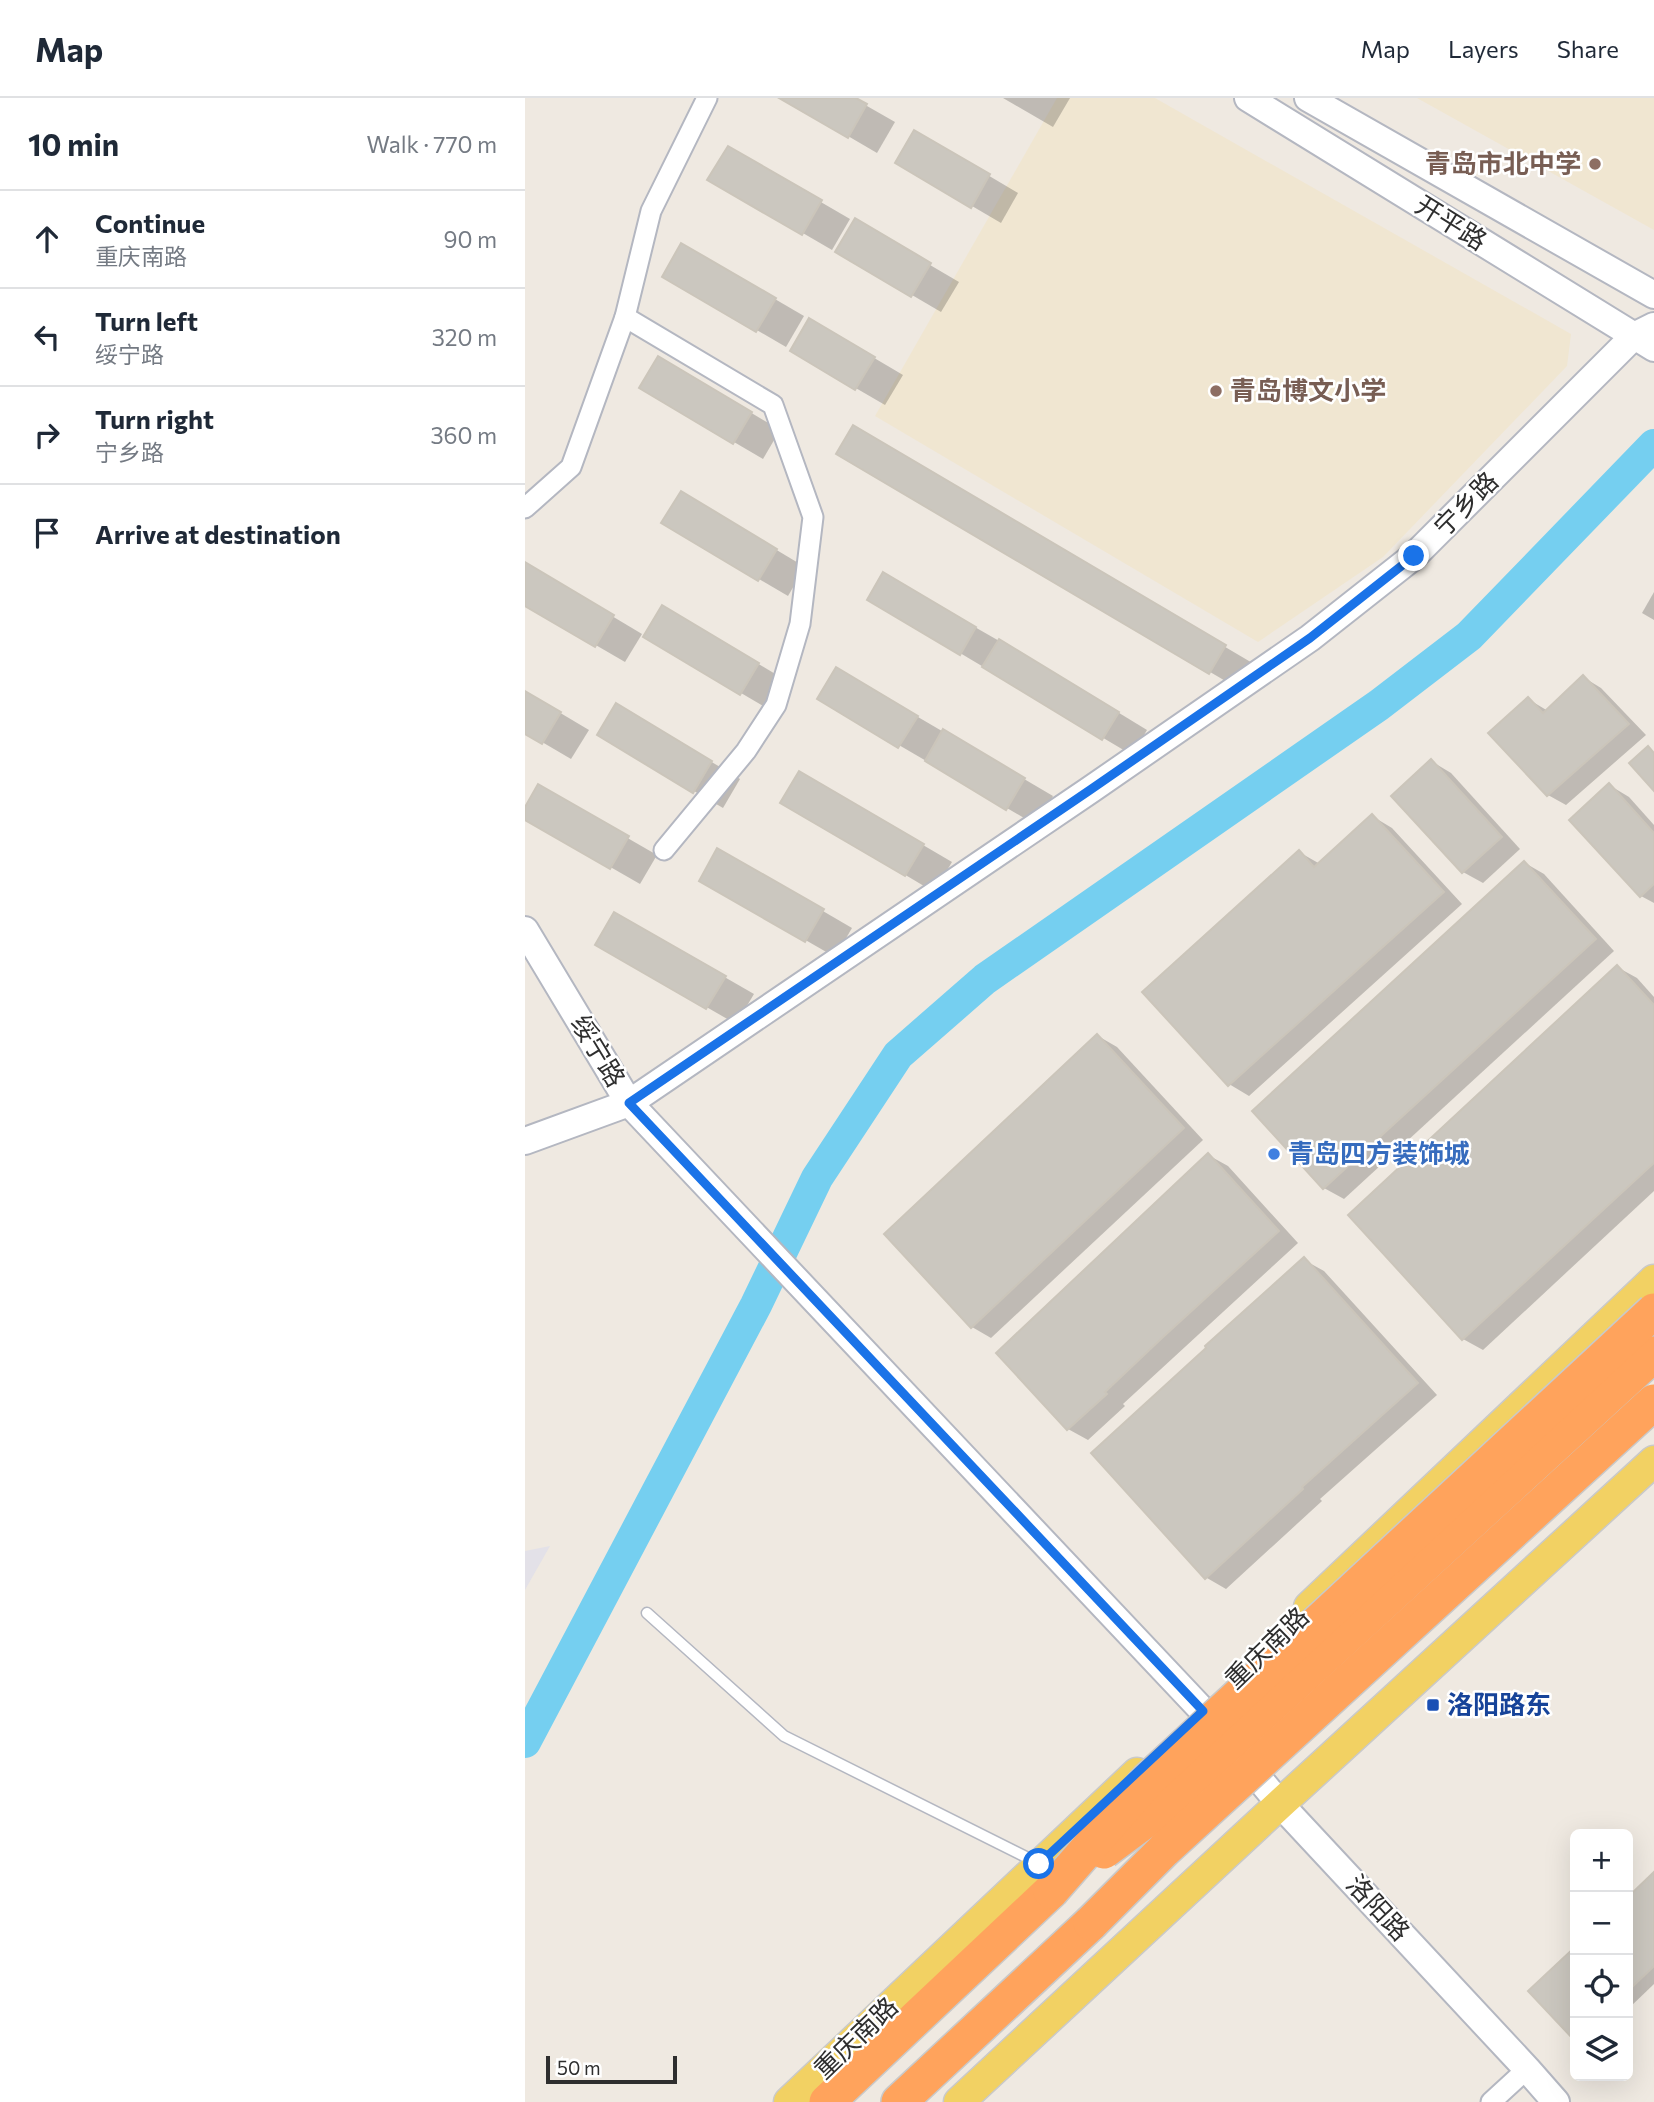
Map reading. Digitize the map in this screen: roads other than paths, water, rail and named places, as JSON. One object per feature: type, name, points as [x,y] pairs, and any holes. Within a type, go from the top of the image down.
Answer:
[{"type":"highway","points":[[827,2102],[879,2053],[1045,1877],[1654,1311]]},
{"type":"highway","points":[[1045,1877],[1146,1820],[1654,1354]]},
{"type":"highway","points":[[899,2102],[1091,1923],[1164,1850],[1654,1402]]},
{"type":"highway","points":[[1091,1923],[1215,1834],[1654,1430]]},
{"type":"highway","points":[[810,2102],[879,2053]]},
{"type":"main road","name":"重庆南路","points":[[789,2102],[1045,1877],[1203,1711],[1654,1280]]},
{"type":"main road","points":[[959,2102],[1654,1461]]},
{"type":"street","points":[[525,508],[571,467],[625,317],[651,211],[707,98]]},
{"type":"street","name":"开平路","points":[[1248,98],[1647,337]]},
{"type":"street","name":"开平路","points":[[1308,98],[1654,295]]},
{"type":"street","points":[[625,317],[773,405],[813,517],[800,624],[776,705],[746,751],[664,850]]},
{"type":"street","name":"宁乡路","points":[[525,1141],[629,1103],[1310,638],[1414,556],[1647,337]]},
{"type":"street","name":"绥宁路","points":[[525,930],[629,1103],[1203,1711]]},
{"type":"street","name":"洛阳路","points":[[1203,1711],[1280,1804],[1556,2102]]},
{"type":"street","points":[[1491,2102],[1527,2069]]},
{"type":"lane","points":[[647,1612],[784,1736],[1045,1877]]},
{"type":"waterway","points":[[525,1742],[756,1305],[817,1178],[898,1055],[985,979],[1379,705],[1469,636],[1654,445]]},
{"type":"place","name":"青岛市北中学","points":[[1595,164]]},
{"type":"place","name":"青岛博文小学","points":[[1216,391]]},
{"type":"place","name":"青岛四方装饰城","points":[[1274,1154]]},
{"type":"place","name":"洛阳路东","points":[[1433,1705]]}]
